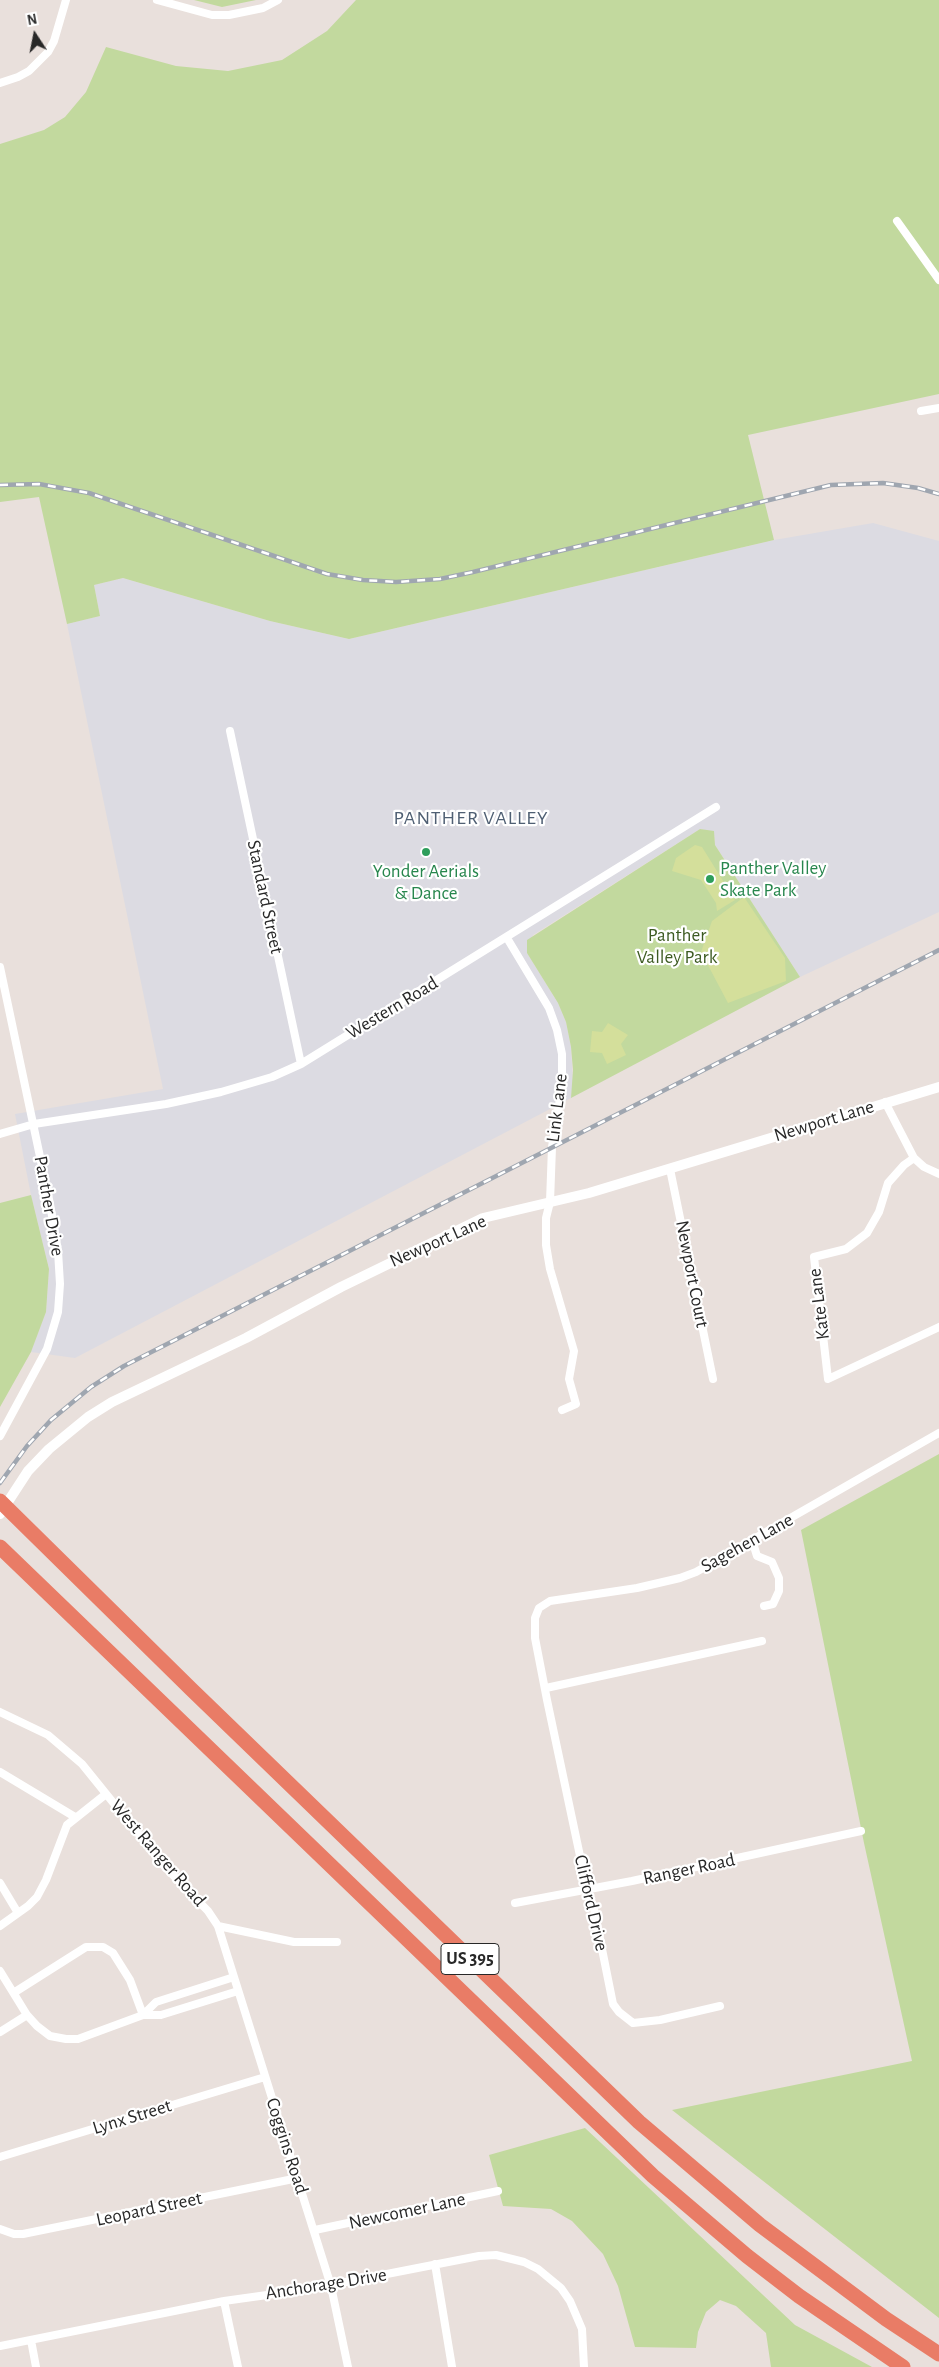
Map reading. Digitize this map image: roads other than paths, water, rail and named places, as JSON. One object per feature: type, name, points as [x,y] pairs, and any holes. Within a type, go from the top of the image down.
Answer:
[{"type":"highway","name":"US 395","points":[[0,1501],[198,1696],[639,2122],[760,2225],[886,2320],[939,2354]]},
{"type":"highway","name":"US 395","points":[[3,1551],[653,2176],[740,2250],[799,2296],[903,2367]]},
{"type":"street","points":[[0,83],[29,71],[48,52],[54,41],[66,0]]},
{"type":"street","points":[[157,0],[212,15],[229,16],[255,10],[278,0]]},
{"type":"street","points":[[897,221],[939,280]]},
{"type":"street","points":[[921,411],[939,408]]},
{"type":"street","name":"Standard Street","points":[[230,731],[301,1064]]},
{"type":"street","name":"Western Road","points":[[0,1134],[34,1124],[166,1104],[221,1092],[272,1076],[301,1064],[716,807]]},
{"type":"street","name":"Link Lane","points":[[506,938],[549,1008],[560,1043],[562,1087],[552,1147],[550,1202],[546,1218],[550,1269],[574,1351],[569,1379],[576,1404],[562,1410]]},
{"type":"street","name":"Panther Drive","points":[[0,966],[34,1124],[58,1251],[60,1284],[58,1312],[52,1337],[42,1362],[0,1436]]},
{"type":"street","name":"Newport Lane","points":[[0,1514],[28,1470],[88,1417],[112,1402],[246,1338],[358,1278],[483,1218],[550,1202],[670,1169],[939,1087]]},
{"type":"street","points":[[885,1102],[914,1158],[924,1167],[939,1174]]},
{"type":"street","name":"Kate Lane","points":[[914,1158],[904,1165],[888,1183],[879,1212],[867,1233],[846,1249],[814,1257],[828,1379],[939,1327]]},
{"type":"street","name":"Newport Court","points":[[670,1169],[713,1380]]},
{"type":"street","name":"Sagehen Lane","points":[[539,1608],[550,1601],[637,1588],[680,1578],[696,1572],[939,1433]]},
{"type":"street","points":[[752,1540],[757,1556],[772,1562],[779,1578],[779,1591],[773,1604],[764,1606]]},
{"type":"street","name":"Clifford Drive","points":[[539,1608],[535,1618],[534,1632],[587,1889],[594,1909],[614,2004],[633,2023],[660,2020],[720,2006]]},
{"type":"street","points":[[546,1688],[762,1641]]},
{"type":"street","name":"West Ranger Road","points":[[0,1712],[40,1730],[64,1746],[82,1764],[166,1868],[208,1912],[218,1926],[294,1942],[337,1942]]},
{"type":"street","points":[[0,1772],[75,1818]]},
{"type":"street","points":[[0,1926],[37,1897],[46,1880],[67,1825],[106,1794]]},
{"type":"street","name":"Ranger Road","points":[[515,1902],[587,1889],[861,1831]]},
{"type":"street","points":[[0,1883],[18,1913]]},
{"type":"street","name":"Coggins Road","points":[[218,1926],[264,2077],[315,2230],[331,2286],[348,2367]]},
{"type":"street","points":[[14,1992],[86,1947],[103,1947],[113,1953],[130,1980],[143,2015]]},
{"type":"street","points":[[0,1972],[27,2015],[37,2026],[50,2036],[66,2040],[102,2031],[143,2015],[161,2015],[238,1991]]},
{"type":"street","points":[[143,2015],[156,2002],[234,1977]]},
{"type":"street","points":[[0,2032],[27,2015]]},
{"type":"street","name":"Lynx Street","points":[[0,2157],[264,2077]]},
{"type":"street","name":"Leopard Street","points":[[0,2229],[14,2234],[24,2234],[298,2178]]},
{"type":"street","name":"Newcomer Lane","points":[[315,2230],[498,2191]]},
{"type":"street","name":"Anchorage Drive","points":[[0,2346],[224,2300],[331,2286],[479,2256],[496,2256],[524,2262],[538,2269],[560,2288],[577,2314],[584,2343],[584,2367]]},
{"type":"street","points":[[435,2264],[452,2367]]},
{"type":"street","points":[[224,2300],[238,2367]]},
{"type":"street","points":[[31,2340],[36,2367]]},
{"type":"railway","points":[[0,485],[39,484],[89,493],[327,574],[363,580],[396,582],[440,579],[473,572],[831,485],[883,483],[918,488],[939,494]]},
{"type":"railway","points":[[0,1483],[27,1446],[51,1420],[91,1387],[124,1366],[939,950]]},
{"type":"place","name":"Yonder Aerials & Dance","points":[[426,852]]},
{"type":"place","name":"Panther Valley Skate Park","points":[[710,879]]},
{"type":"district","name":"PANTHER VALLEY","points":[[471,818]]},
{"type":"park label","name":"Panther Valley Park","points":[[677,946]]}]
